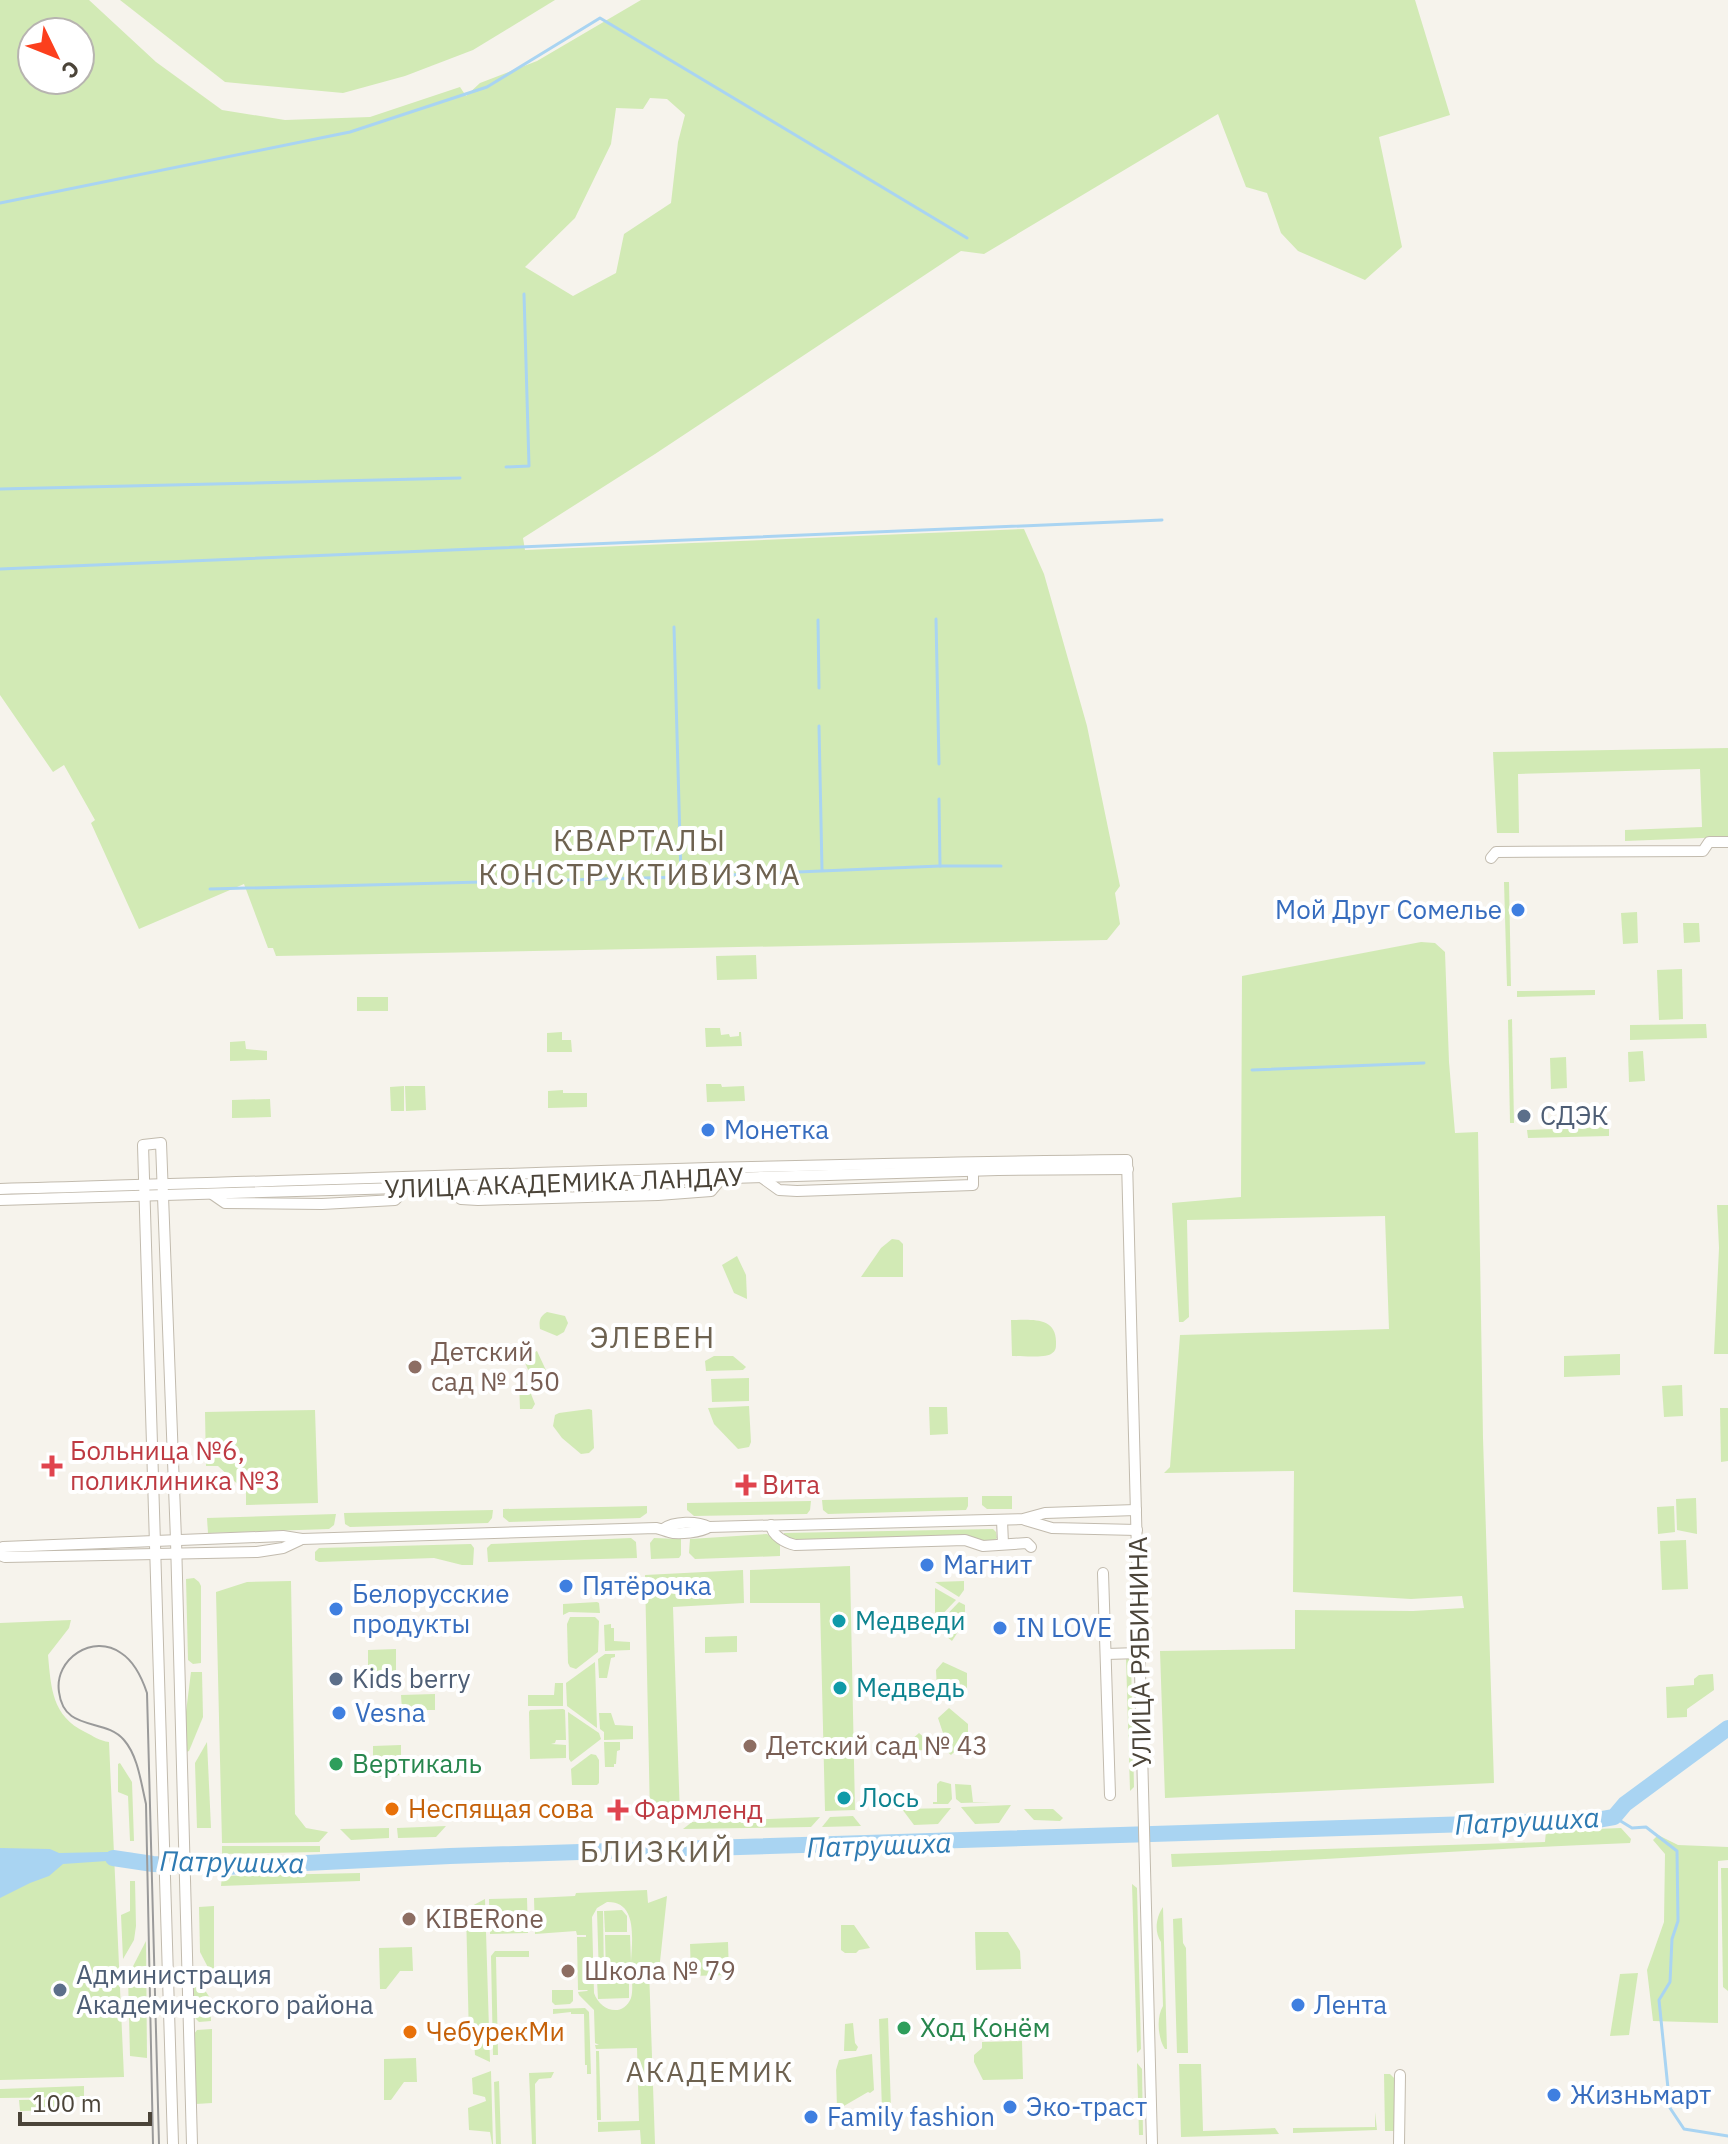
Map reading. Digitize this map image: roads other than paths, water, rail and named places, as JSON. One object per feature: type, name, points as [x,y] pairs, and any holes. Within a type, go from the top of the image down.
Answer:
[{"type":"street","points":[[1491,858],[1496,852],[1703,851],[1709,842],[1728,842]]},
{"type":"street","points":[[173,2144],[143,1145],[161,1143],[176,1540],[192,2144]]},
{"type":"street","name":"УЛИЦА АКАДЕМИКА ЛАНДАУ","points":[[162,1190],[212,1194],[225,1203],[343,1203],[395,1200],[407,1188],[973,1172],[1128,1164]]},
{"type":"street","name":"УЛИЦА АКАДЕМИКА ЛАНДАУ","points":[[0,1189],[162,1190],[749,1167],[1128,1164]]},
{"type":"street","name":"УЛИЦА РЯБИНИНА","points":[[1128,1164],[1152,2144]]},
{"type":"street","name":"УЛИЦА АКАДЕМИКА ЛАНДАУ","points":[[0,1200],[144,1190]]},
{"type":"street","points":[[0,1549],[283,1536],[302,1539],[663,1529],[669,1525],[702,1523],[709,1527],[1002,1520],[1045,1513],[1136,1510]]},
{"type":"street","points":[[1023,1519],[1052,1528],[1137,1530]]},
{"type":"street","points":[[1002,1520],[1003,1544]]},
{"type":"street","points":[[771,1525],[774,1533],[795,1545],[965,1540],[978,1545],[1027,1543],[1031,1547]]},
{"type":"street","points":[[0,1555],[257,1552],[283,1548],[302,1539]]},
{"type":"street","points":[[1103,1573],[1110,1795]]},
{"type":"street","points":[[1106,1654],[1140,1653]]},
{"type":"street","points":[[1399,2144],[1400,2075]]},
{"type":"water","points":[[0,1848],[50,1849],[59,1853],[134,1853],[134,1865],[107,1861],[63,1864],[49,1876],[0,1898]]},
{"type":"waterway","points":[[0,203],[350,132],[487,87],[600,18],[967,238]]},
{"type":"waterway","points":[[506,467],[529,466],[524,294]]},
{"type":"waterway","points":[[0,489],[460,478]]},
{"type":"waterway","points":[[0,569],[1162,520]]},
{"type":"waterway","points":[[936,619],[939,764]]},
{"type":"waterway","points":[[818,620],[819,688]]},
{"type":"waterway","points":[[674,627],[681,876]]},
{"type":"waterway","points":[[819,726],[822,870]]},
{"type":"waterway","points":[[939,799],[940,866]]},
{"type":"waterway","points":[[210,889],[1001,866]]},
{"type":"waterway","points":[[1252,1070],[1424,1063]]},
{"type":"waterway","name":"Патрушиха","points":[[113,1858],[153,1864],[223,1867],[450,1856],[1597,1820],[1614,1817],[1625,1804],[1728,1728]]},
{"type":"waterway","points":[[1614,1817],[1632,1828],[1646,1827],[1677,1851],[1678,1921],[1672,1939],[1670,1982],[1659,2000],[1670,2108],[1684,2129],[1728,2136]]},
{"type":"tram line","points":[[153,2144],[146,1804],[141,1779],[124,1740],[116,1733],[69,1714],[62,1705],[59,1692],[59,1680],[69,1660],[88,1648],[99,1646],[126,1657],[137,1671],[147,1693],[159,2144]]},
{"type":"place","name":"Мой Друг Сомелье","points":[[1518,910]]},
{"type":"place","name":"СДЭК","points":[[1524,1116]]},
{"type":"place","name":"Монетка","points":[[708,1130]]},
{"type":"place","name":"Детский сад № 150","points":[[415,1367]]},
{"type":"place","name":"Больница №6, поликлиника №3","points":[[52,1466]]},
{"type":"place","name":"Вита","points":[[746,1485]]},
{"type":"place","name":"Магнит","points":[[927,1565]]},
{"type":"place","name":"Пятёрочка","points":[[566,1586]]},
{"type":"place","name":"Белорусские продукты","points":[[336,1609]]},
{"type":"place","name":"Медведи","points":[[839,1621]]},
{"type":"place","name":"IN LOVE","points":[[1000,1628]]},
{"type":"place","name":"Kids berry","points":[[336,1679]]},
{"type":"place","name":"Медведь","points":[[840,1688]]},
{"type":"place","name":"Vesna","points":[[339,1713]]},
{"type":"place","name":"Детский сад № 43","points":[[750,1746]]},
{"type":"place","name":"Вертикаль","points":[[336,1764]]},
{"type":"place","name":"Лось","points":[[844,1798]]},
{"type":"place","name":"Неспящая сова","points":[[392,1809]]},
{"type":"place","name":"Фармленд","points":[[618,1810]]},
{"type":"place","name":"KIBERone","points":[[409,1919]]},
{"type":"place","name":"Школа № 79","points":[[568,1971]]},
{"type":"place","name":"Администрация Академического района","points":[[60,1990]]},
{"type":"place","name":"Лента","points":[[1298,2005]]},
{"type":"place","name":"Ход Конём","points":[[904,2028]]},
{"type":"place","name":"ЧебурекМи","points":[[410,2032]]},
{"type":"place","name":"Жизньмарт","points":[[1554,2095]]},
{"type":"place","name":"Эко-траст","points":[[1010,2107]]},
{"type":"place","name":"Family fashion","points":[[811,2117]]},
{"type":"district","name":"КВАРТАЛЫ КОНСТРУКТИВИЗМА","points":[[640,858]]},
{"type":"district","name":"ЭЛЕВЕН","points":[[653,1338]]},
{"type":"district","name":"БЛИЗКИЙ","points":[[657,1852]]},
{"type":"district","name":"АКАДЕМИК","points":[[710,2072]]}]
